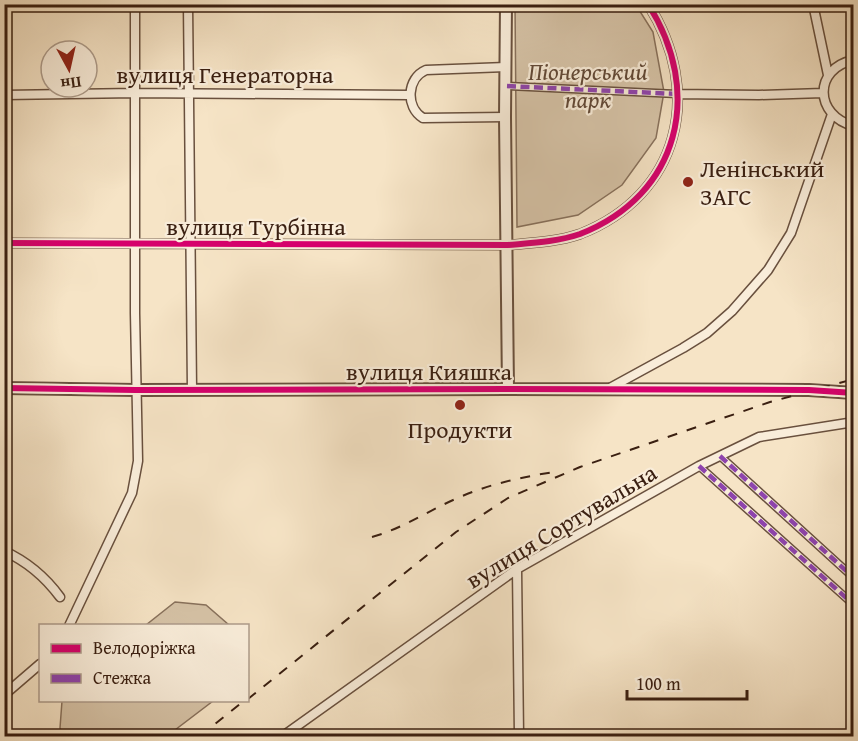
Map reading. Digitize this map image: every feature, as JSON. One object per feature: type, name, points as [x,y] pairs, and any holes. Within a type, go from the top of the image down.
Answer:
[{"type":"street","points":[[70,624],[132,494],[138,461],[135,4]]},
{"type":"street","points":[[188,4],[192,390]]},
{"type":"street","points":[[507,4],[505,117],[508,389]]},
{"type":"street","name":"вулиця Турбінна","points":[[4,243],[508,245],[542,243],[578,234],[605,222],[632,202],[653,178],[669,151],[678,118],[672,55],[667,38],[648,4]]},
{"type":"street","points":[[813,4],[828,75],[823,93],[825,102],[832,114],[844,124],[854,126]]},
{"type":"street","points":[[828,75],[843,62],[854,60]]},
{"type":"street","points":[[505,117],[423,118],[417,115],[409,94],[413,80],[418,73],[426,70],[506,67]]},
{"type":"street","points":[[507,86],[677,94],[823,93]]},
{"type":"street","name":"вулиця Генераторна","points":[[4,95],[409,94]]},
{"type":"street","points":[[608,389],[707,333],[732,311],[768,270],[791,233],[832,114]]},
{"type":"street","name":"вулиця Кияшка","points":[[4,387],[136,390],[809,390],[854,393]]},
{"type":"street","name":"вулиця Сортувальна","points":[[283,736],[517,569],[699,466],[759,437],[854,422]]},
{"type":"street","points":[[720,456],[854,578]]},
{"type":"street","points":[[699,466],[854,605]]},
{"type":"street","points":[[4,551],[20,559],[53,587],[60,597]]},
{"type":"street","points":[[517,569],[519,736]]},
{"type":"street","points":[[4,695],[39,665]]},
{"type":"green space","name":"Піонерський парк","points":[[515,5],[636,5],[653,32],[664,92],[656,138],[622,185],[578,215],[517,227]]},
{"type":"green space","points":[[175,602],[206,605],[228,624],[147,624]]},
{"type":"green space","points":[[62,702],[212,702],[167,736],[64,736],[60,728]]},
{"type":"railway","points":[[249,698],[456,532],[508,498],[580,467],[770,402],[854,379]]},
{"type":"railway","points":[[372,537],[395,529],[471,492],[506,481],[554,472]]},
{"type":"railway","points":[[200,736],[242,702]]},
{"type":"marked path","points":[[507,86],[677,94]]},
{"type":"marked path","points":[[720,456],[854,578]]},
{"type":"marked path","points":[[699,466],[854,605]]},
{"type":"cycle path","points":[[4,243],[508,245],[553,240],[580,234],[614,217],[641,194],[660,167],[672,137],[677,105],[675,72],[665,38],[648,4]]},
{"type":"cycle path","points":[[4,388],[809,390],[854,393]]},
{"type":"place","name":"Ленінський ЗАГС","points":[[688,182]]},
{"type":"place","name":"Продукти","points":[[460,405]]}]
